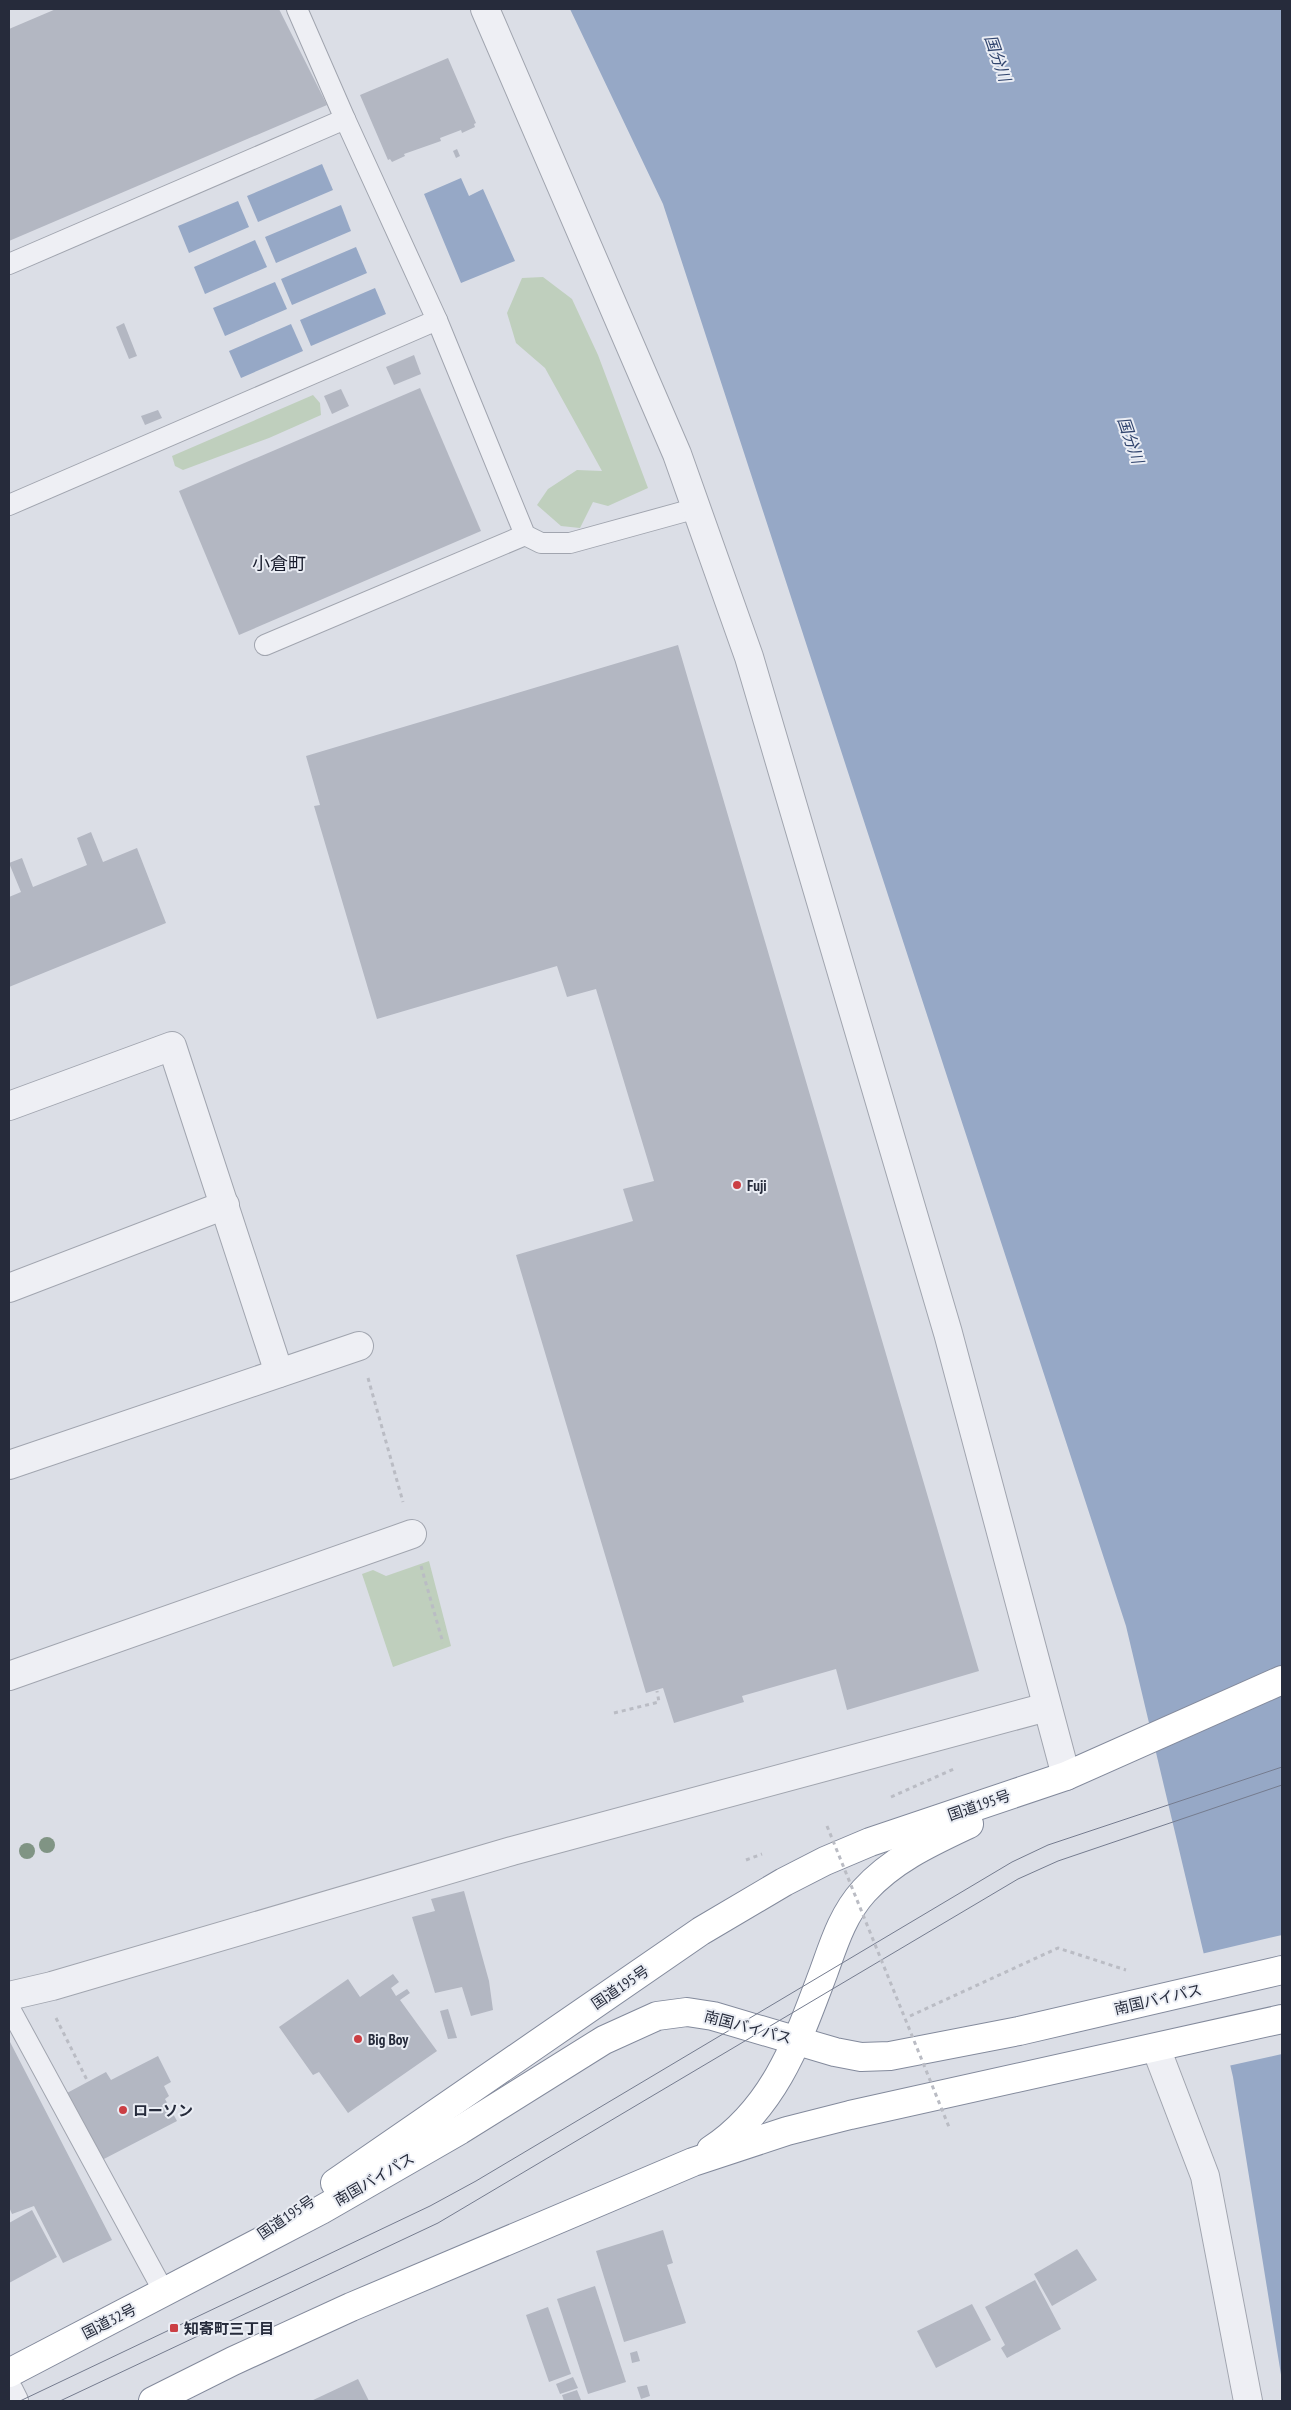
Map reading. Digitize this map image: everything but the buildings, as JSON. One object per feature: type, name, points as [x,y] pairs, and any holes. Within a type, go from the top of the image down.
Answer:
[{"type":"highway","name":"国道195号","points":[[693,2162],[726,2140],[745,2122],[780,2076],[799,2040],[838,1932],[858,1898],[880,1875],[918,1849],[1066,1776],[1282,1680]]},
{"type":"highway","name":"国道195号","points":[[209,2268],[701,1931],[784,1882],[825,1861],[870,1842],[1066,1776]]},
{"type":"highway","name":"南国バイパス","points":[[209,2268],[396,2167],[604,2040],[657,2016],[687,2012],[713,2016],[835,2052],[861,2057],[890,2056],[1019,2031],[1282,1970]]},
{"type":"highway","points":[[153,2401],[233,2361],[351,2307],[693,2162],[787,2131],[850,2115],[1282,2019]]},
{"type":"highway","name":"国道32号","points":[[9,2373],[209,2268]]},
{"type":"street","points":[[485,9],[677,454],[698,508],[749,657],[948,1333],[1066,1776]]},
{"type":"street","points":[[9,1106],[172,1046],[279,1373]]},
{"type":"street","points":[[9,1288],[224,1206]]},
{"type":"street","points":[[9,1465],[360,1346]]},
{"type":"street","points":[[9,1676],[412,1534]]},
{"type":"street","points":[[9,1996],[52,1986],[519,1848],[1047,1707]]},
{"type":"street","points":[[1168,2045],[1205,2176],[1248,2401]]},
{"type":"street","points":[[9,2391],[14,2401]]},
{"type":"lane","points":[[297,9],[437,320],[525,535],[541,543],[570,543],[698,508]]},
{"type":"lane","points":[[9,264],[345,119]]},
{"type":"lane","points":[[9,505],[437,320]]},
{"type":"lane","points":[[265,645],[525,535]]},
{"type":"lane","points":[[9,2007],[164,2292]]},
{"type":"path","points":[[360,1346],[443,1643]]},
{"type":"path","points":[[614,1713],[659,1702],[656,1691]]},
{"type":"path","points":[[890,1798],[961,1766]]},
{"type":"path","points":[[836,1822],[827,1826],[949,2128]]},
{"type":"path","points":[[905,2018],[1058,1948],[1127,1971]]},
{"type":"path","points":[[52,1986],[56,2019],[88,2082]]},
{"type":"green space","points":[[543,277],[572,299],[598,355],[648,488],[608,506],[593,502],[580,528],[561,526],[537,505],[548,489],[577,470],[602,471],[545,368],[516,343],[507,313],[522,278]]},
{"type":"green space","points":[[313,395],[320,403],[321,415],[269,438],[183,470],[175,466],[172,456]]},
{"type":"green space","points":[[429,1561],[451,1646],[393,1667],[362,1574],[373,1570],[386,1576]]},
{"type":"water","name":"国分川","points":[[570,9],[1282,9],[1282,2381],[1233,2077],[1126,1626],[663,204]]},
{"type":"water","points":[[322,164],[333,190],[258,222],[247,196]]},
{"type":"water","points":[[461,178],[469,196],[483,189],[515,261],[461,283],[424,194]]},
{"type":"water","points":[[238,201],[249,227],[189,253],[178,226]]},
{"type":"water","points":[[341,205],[351,231],[276,263],[265,237]]},
{"type":"water","points":[[255,240],[267,267],[205,294],[194,267]]},
{"type":"water","points":[[356,247],[367,273],[292,305],[281,279]]},
{"type":"water","points":[[275,282],[287,309],[225,336],[213,308]]},
{"type":"water","points":[[375,288],[386,314],[311,346],[300,320]]},
{"type":"water","points":[[291,324],[303,351],[241,378],[229,351]]},
{"type":"pier","points":[[1282,1935],[1282,2054],[1228,2066],[1201,1954]]},
{"type":"tram line","points":[[20,2401],[430,2206],[476,2181],[1012,1862],[1048,1845],[1282,1767]]},
{"type":"tram line","points":[[60,2401],[438,2223],[1018,1879],[1058,1861],[1282,1785]]},
{"type":"place","name":"Fuji","points":[[737,1185]]},
{"type":"place","name":"Big Boy","points":[[358,2039]]},
{"type":"place","name":"ローソン","points":[[123,2110]]},
{"type":"place","name":"知寄町三丁目","points":[[174,2328]]},
{"type":"district","name":"小倉町","points":[[279,563]]}]
